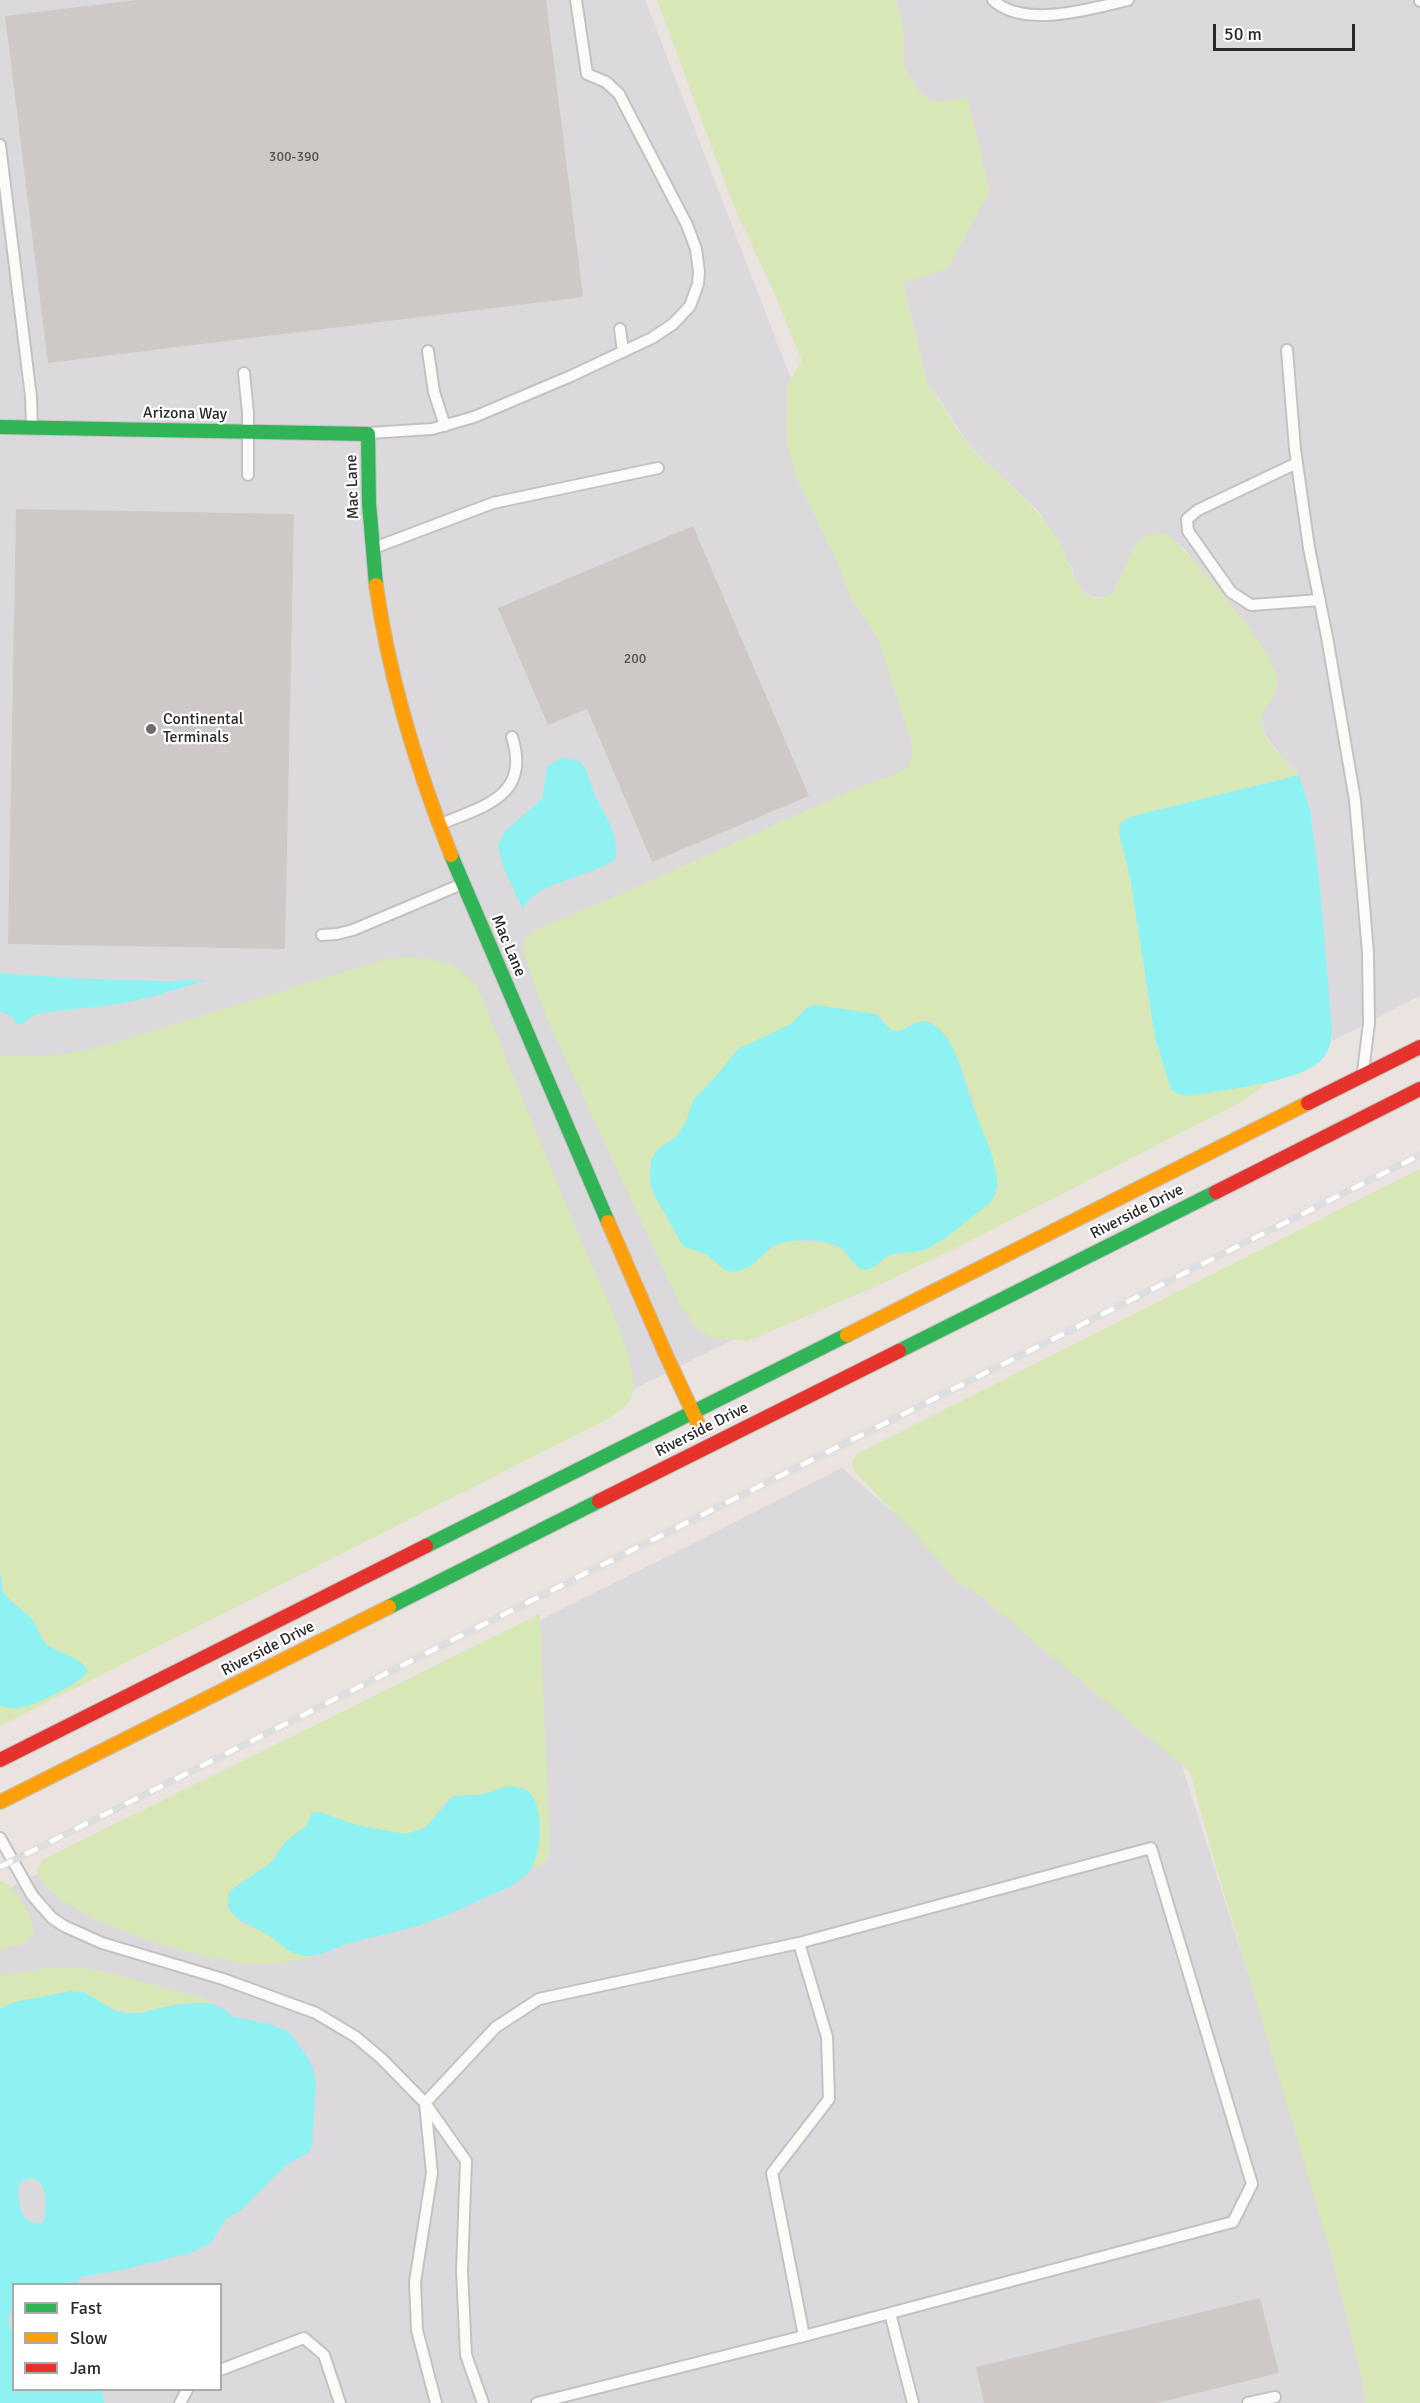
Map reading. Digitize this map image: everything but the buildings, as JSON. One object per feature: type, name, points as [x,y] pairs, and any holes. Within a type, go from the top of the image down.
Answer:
[{"type":"main road","name":"Arizona Way","points":[[0,427],[368,434]]},
{"type":"main road","name":"Mac Lane","points":[[368,434],[368,486],[373,548],[385,642],[418,766],[464,883],[556,1102],[709,1446]]},
{"type":"main road","name":"Riverside Drive","points":[[0,1760],[1420,1047]]},
{"type":"main road","name":"Riverside Drive","points":[[0,1802],[1420,1089]]},
{"type":"lane","points":[[368,434],[444,426],[474,417],[623,352],[663,331],[683,316],[690,306],[697,290],[699,260],[693,237],[619,94],[606,82],[587,74],[576,0]]},
{"type":"lane","points":[[993,0],[1002,9],[1028,14],[1062,15],[1128,0]]},
{"type":"lane","points":[[0,145],[31,397],[32,428]]},
{"type":"lane","points":[[620,329],[623,352]]},
{"type":"lane","points":[[1287,350],[1297,463],[1309,548],[1355,800],[1368,953],[1369,1023],[1363,1075]]},
{"type":"lane","points":[[428,351],[434,392],[444,426]]},
{"type":"lane","points":[[244,373],[249,431],[248,475]]},
{"type":"lane","points":[[1297,463],[1198,510],[1187,519],[1188,531],[1231,592],[1251,605],[1320,600]]},
{"type":"lane","points":[[373,548],[493,503],[658,468]]},
{"type":"lane","points":[[441,824],[501,797],[514,779],[517,768],[518,758],[512,737]]},
{"type":"lane","points":[[322,935],[353,930],[464,883]]},
{"type":"lane","points":[[0,1838],[32,1895],[52,1918],[64,1926],[102,1943],[223,1980],[316,2013],[369,2048],[425,2103],[466,2161],[462,2271],[466,2355],[483,2403]]},
{"type":"lane","points":[[436,2403],[417,2330],[415,2282],[432,2172],[425,2103],[496,2027],[539,1999],[799,1943],[1151,1848],[1252,2184],[1233,2222],[804,2336],[537,2403]]},
{"type":"lane","points":[[799,1943],[827,2037],[829,2099],[772,2173],[804,2336]]},
{"type":"lane","points":[[890,2313],[913,2403]]},
{"type":"lane","points":[[222,2369],[304,2338],[324,2355],[340,2403]]},
{"type":"lane","points":[[1248,2403],[1275,2397]]},
{"type":"shaded area","points":[[0,0],[645,0],[1093,1161],[0,1704]]},
{"type":"shaded area","points":[[896,0],[1420,0],[1420,996],[1332,1041],[1320,886],[1310,809],[1299,775],[1279,754],[1263,731],[1261,715],[1275,694],[1233,608],[1185,550],[1166,533],[1134,548],[1113,593],[1105,598],[1081,592],[1072,567],[1039,512],[968,444],[939,398],[928,387],[903,283],[948,268],[967,98],[930,101],[919,92],[904,67],[903,27]]},
{"type":"shaded area","points":[[842,1468],[1180,1760],[1385,2403],[0,2403],[0,1893]]},
{"type":"green space","points":[[657,0],[896,0],[903,27],[904,67],[919,92],[930,101],[967,97],[990,191],[948,268],[903,283],[928,387],[970,446],[1045,522],[1060,543],[1080,588],[1087,594],[1094,598],[1104,598],[1110,594],[1116,588],[1134,549],[1147,536],[1166,533],[1178,545],[1229,602],[1272,664],[1277,685],[1262,715],[1263,731],[1273,747],[1299,775],[1140,814],[1126,819],[1119,833],[1130,878],[1155,1038],[1171,1089],[1187,1096],[1269,1081],[1245,1100],[952,1250],[881,1284],[748,1341],[712,1338],[696,1327],[680,1305],[547,1019],[524,956],[523,947],[525,938],[535,930],[630,890],[847,792],[897,774],[909,765],[913,753],[878,639],[850,596],[836,560],[797,479],[786,441],[787,384],[802,361],[777,299],[733,204]],"holes":[[[816,1005],[876,1014],[892,1031],[899,1032],[915,1022],[944,1035],[962,1069],[997,1179],[989,1204],[940,1240],[901,1254],[890,1255],[866,1270],[859,1269],[842,1249],[827,1243],[783,1242],[772,1247],[754,1265],[717,1264],[707,1255],[683,1246],[670,1220],[657,1150],[677,1136],[685,1123],[694,1099],[738,1049],[791,1024],[809,1006]]]},
{"type":"green space","points":[[411,957],[447,964],[461,971],[477,985],[625,1344],[633,1381],[632,1395],[628,1403],[606,1420],[0,1726],[0,1706],[19,1708],[66,1687],[81,1662],[45,1643],[36,1626],[3,1592],[1,1576],[0,1578],[0,1055],[51,1055],[101,1047],[389,958]]},
{"type":"green space","points":[[1420,1169],[1420,2403],[1365,2403],[1362,2379],[1330,2250],[1190,1772],[979,1595],[957,1582],[943,1564],[854,1471],[851,1462],[857,1454]]},
{"type":"green space","points":[[540,1614],[550,1850],[547,1860],[532,1870],[537,1855],[538,1811],[509,1786],[482,1794],[450,1798],[425,1827],[403,1834],[366,1828],[320,1812],[308,1819],[306,1826],[280,1849],[272,1862],[234,1888],[240,1922],[263,1932],[291,1951],[312,1957],[283,1963],[261,1964],[201,1955],[168,1946],[99,1921],[70,1905],[49,1889],[37,1871],[42,1860]]},
{"type":"green space","points":[[3,1881],[14,1890],[24,1904],[34,1934],[23,1944],[0,1950],[0,1882]]},
{"type":"green space","points":[[74,1967],[97,1970],[201,1997],[213,2004],[185,2003],[132,2013],[115,2010],[106,2005],[52,1998],[26,2000],[0,2009],[0,1976],[47,1968]]},
{"type":"water","points":[[562,757],[581,762],[585,769],[616,842],[615,859],[538,893],[523,910],[504,869],[498,846],[504,832],[542,799],[547,767]]},
{"type":"water","points":[[1299,775],[1310,809],[1320,886],[1332,1030],[1329,1048],[1318,1063],[1292,1076],[1187,1096],[1178,1094],[1171,1089],[1155,1038],[1130,878],[1119,833],[1120,824],[1140,814]]},
{"type":"water","points":[[0,973],[88,979],[206,980],[155,996],[119,1004],[41,1013],[31,1017],[23,1024],[17,1024],[12,1017],[0,1011]]},
{"type":"water","points":[[816,1005],[876,1014],[892,1031],[898,1031],[923,1021],[934,1025],[942,1032],[949,1041],[960,1065],[991,1153],[996,1169],[996,1192],[989,1204],[934,1245],[921,1251],[890,1255],[870,1269],[859,1268],[838,1246],[799,1240],[776,1245],[745,1269],[726,1271],[707,1255],[683,1246],[652,1191],[651,1160],[657,1150],[677,1136],[685,1123],[694,1099],[738,1049],[791,1024],[809,1006]]},
{"type":"water","points":[[2,1575],[4,1593],[32,1619],[46,1644],[82,1663],[88,1672],[56,1694],[19,1708],[0,1706],[0,1578]]},
{"type":"water","points":[[509,1786],[530,1793],[538,1811],[540,1835],[531,1868],[522,1879],[512,1885],[451,1913],[414,1927],[308,1956],[290,1951],[265,1933],[240,1920],[228,1908],[228,1894],[272,1862],[285,1842],[306,1826],[312,1813],[320,1812],[356,1825],[406,1834],[425,1828],[453,1796],[479,1795]]},
{"type":"water","points":[[71,1991],[84,1992],[114,2010],[125,2013],[140,2013],[173,2005],[213,2004],[234,2017],[270,2024],[287,2031],[308,2058],[314,2071],[316,2085],[312,2147],[308,2153],[286,2165],[241,2210],[226,2219],[211,2243],[191,2253],[81,2277],[76,2283],[12,2283],[12,2310],[9,2316],[9,2326],[12,2332],[12,2391],[102,2391],[104,2403],[0,2403],[0,2009],[15,2002]],"holes":[[[31,2178],[38,2180],[46,2199],[44,2220],[42,2223],[36,2223],[24,2217],[18,2188],[23,2181]]]},
{"type":"railway","points":[[0,1867],[1420,1155]]},
{"type":"traffic: fast","points":[[0,427],[368,434],[369,503],[376,585]]},
{"type":"traffic: fast","points":[[451,855],[608,1222]]},
{"type":"traffic: fast","points":[[899,1351],[1216,1192]]},
{"type":"traffic: fast","points":[[426,1546],[847,1335]]},
{"type":"traffic: fast","points":[[389,1607],[599,1501]]},
{"type":"traffic: slow","points":[[376,585],[388,654],[405,722],[426,789],[451,855]]},
{"type":"traffic: slow","points":[[847,1335],[1308,1103]]},
{"type":"traffic: slow","points":[[608,1222],[701,1430]]},
{"type":"traffic: slow","points":[[0,1802],[389,1607]]},
{"type":"traffic: jam","points":[[1308,1103],[1420,1047]]},
{"type":"traffic: jam","points":[[1216,1192],[1420,1089]]},
{"type":"traffic: jam","points":[[599,1501],[899,1351]]},
{"type":"traffic: jam","points":[[0,1760],[426,1546]]},
{"type":"place","name":"Continental Terminals","points":[[151,729]]}]
